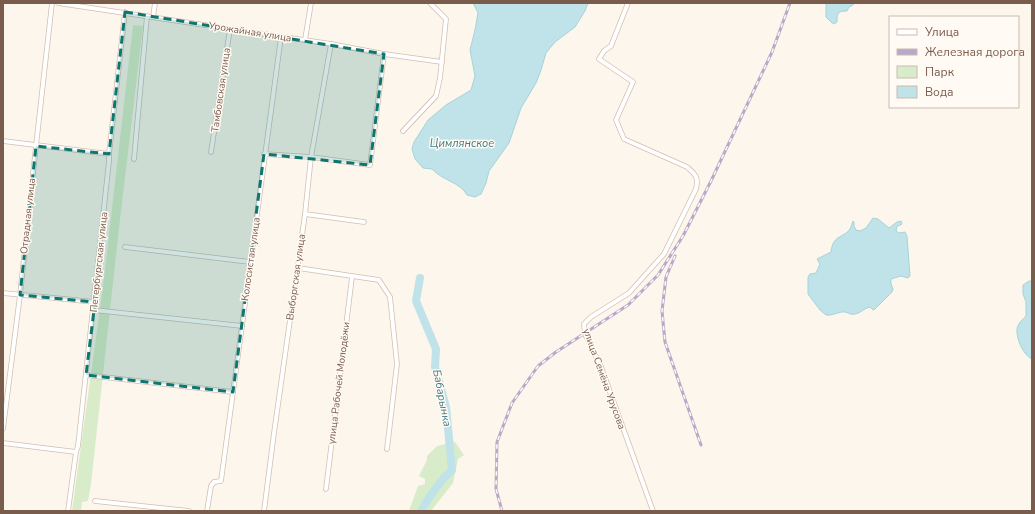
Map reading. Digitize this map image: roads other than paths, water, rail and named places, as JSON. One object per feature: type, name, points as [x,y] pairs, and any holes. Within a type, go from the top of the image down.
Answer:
[{"type":"street","name":"Отрадная улица","points":[[3,429],[20,295],[52,3]]},
{"type":"street","name":"Урожайная улица","points":[[58,3],[80,5],[442,62]]},
{"type":"street","points":[[153,17],[155,3]]},
{"type":"street","points":[[305,40],[310,3]]},
{"type":"street","points":[[403,131],[436,96],[442,62],[446,20],[430,3]]},
{"type":"street","name":"улица Семёна Урусова","points":[[628,3],[611,46],[604,51],[599,59],[633,82],[616,120],[624,139],[687,167],[694,173],[698,182],[664,254],[629,293],[584,324],[585,334],[601,368],[653,511]]},
{"type":"street","name":"Петербургская улица","points":[[68,511],[78,446],[95,302],[110,161],[109,154],[125,12]]},
{"type":"street","points":[[134,159],[147,16]]},
{"type":"street","name":"Тамбовская улица","points":[[212,152],[230,29]]},
{"type":"street","name":"Колосистая улица","points":[[207,511],[211,486],[214,482],[221,481],[281,37]]},
{"type":"street","name":"Выборгская улица","points":[[264,511],[298,268],[311,157],[330,44]]},
{"type":"street","points":[[264,154],[311,157],[370,165],[384,54]]},
{"type":"street","points":[[3,141],[109,154]]},
{"type":"street","points":[[305,214],[364,222]]},
{"type":"street","points":[[125,247],[250,262]]},
{"type":"street","points":[[298,268],[379,280],[390,297],[397,364],[387,449]]},
{"type":"street","name":"улица Рабочей Молодёжи","points":[[326,489],[352,277]]},
{"type":"street","points":[[3,293],[95,302]]},
{"type":"street","points":[[94,310],[242,326]]},
{"type":"street","points":[[86,375],[233,392]]},
{"type":"street","points":[[3,443],[76,452]]},
{"type":"street","points":[[95,501],[189,511]]},
{"type":"water","name":"Цимлянское","points":[[473,3],[588,3],[575,27],[555,42],[546,53],[536,83],[521,108],[509,143],[489,171],[481,194],[475,197],[467,195],[456,184],[436,173],[432,169],[423,168],[415,159],[412,149],[414,142],[428,120],[446,105],[471,90],[475,76],[470,50],[478,13]]},
{"type":"water","points":[[826,3],[854,3],[847,11],[842,11],[839,13],[837,16],[837,22],[834,24],[826,17]]},
{"type":"water","points":[[873,218],[878,219],[889,228],[901,221],[901,225],[897,226],[896,231],[899,233],[905,232],[907,236],[910,276],[908,278],[901,276],[891,279],[893,289],[892,292],[873,310],[870,307],[855,314],[843,312],[826,315],[820,310],[808,294],[808,277],[810,274],[816,273],[820,264],[817,259],[831,252],[834,242],[848,231],[853,221],[856,230],[860,231],[866,228]]},
{"type":"water","points":[[1029,281],[1032,281],[1032,359],[1023,350],[1017,333],[1018,325],[1026,316],[1026,302],[1023,294],[1023,285]]},
{"type":"waterway","name":"Бабарынка","points":[[420,278],[416,301],[436,349],[435,367],[446,407],[452,470],[435,489],[421,511]]},
{"type":"railway","points":[[502,511],[496,489],[497,442],[512,403],[538,366],[556,352],[628,305],[658,275],[683,236],[711,181],[772,52],[790,3]]},
{"type":"railway","points":[[675,256],[666,277],[662,311],[665,342],[701,445]]}]
